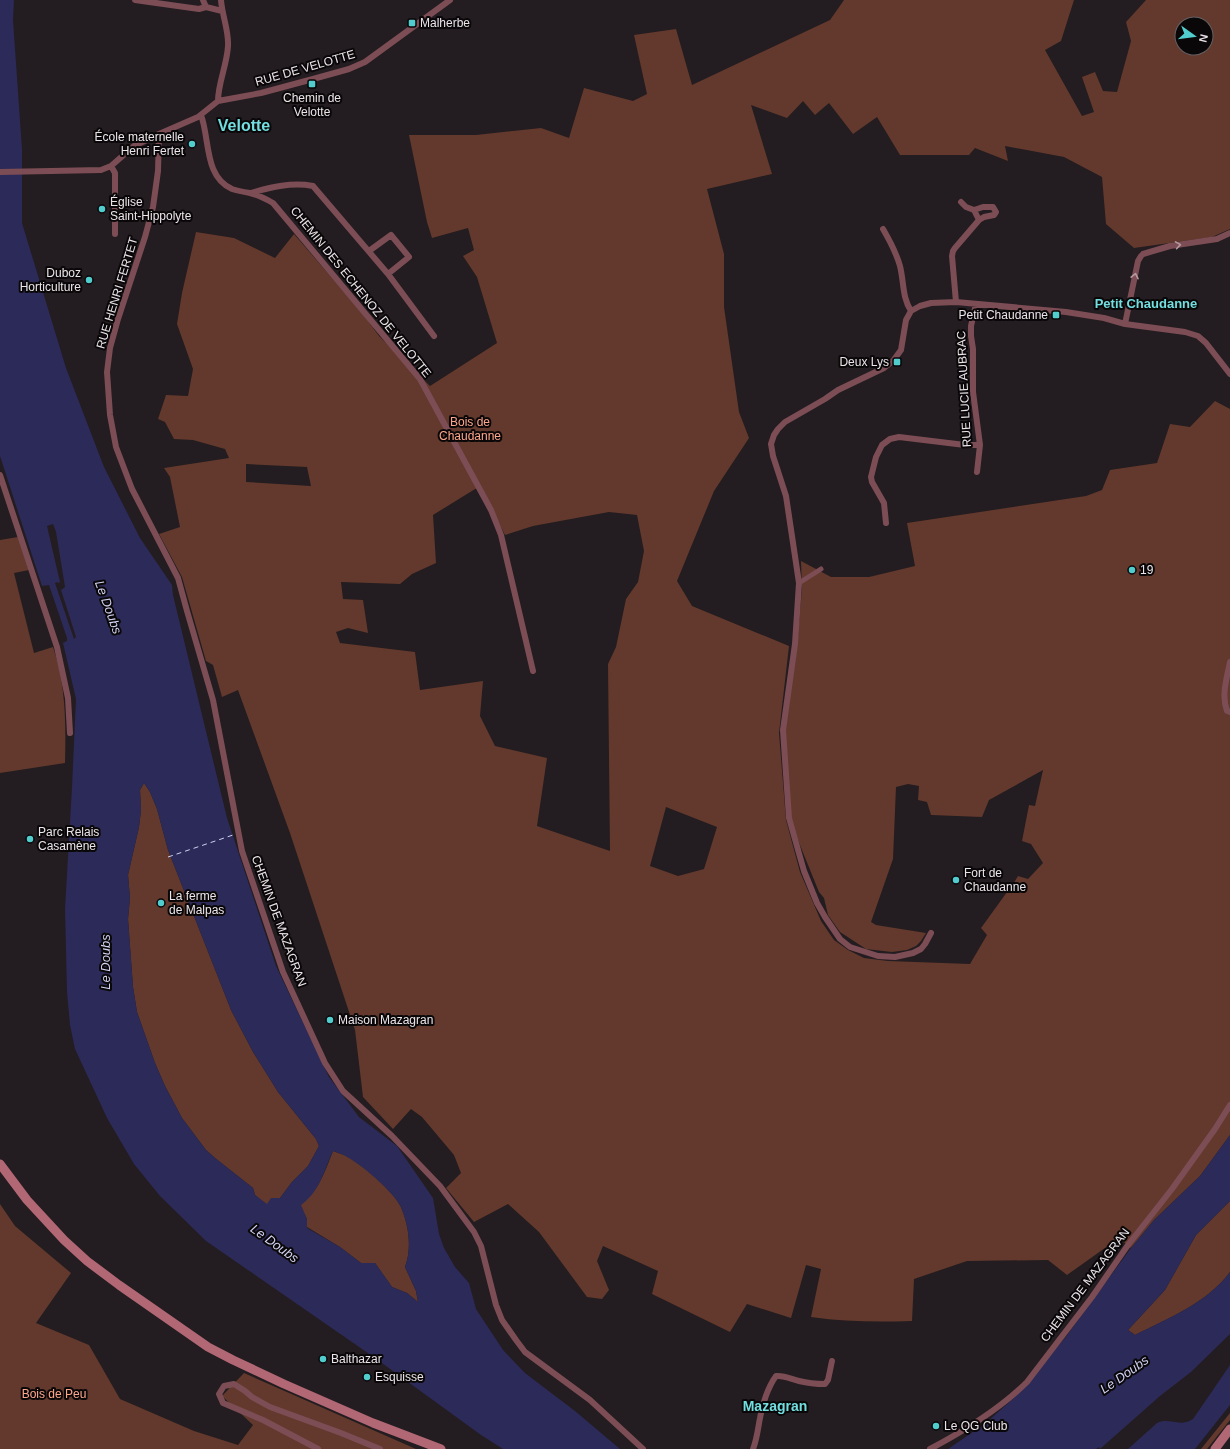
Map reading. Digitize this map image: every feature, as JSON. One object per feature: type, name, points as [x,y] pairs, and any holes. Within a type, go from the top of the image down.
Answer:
[{"type":"main road","points":[[0,1164],[27,1200],[64,1240],[87,1261],[208,1347],[232,1360],[359,1417],[440,1449]]},
{"type":"main road","points":[[1215,1449],[1230,1429]]},
{"type":"street","points":[[135,0],[199,9],[206,7],[222,11]]},
{"type":"street","points":[[203,0],[206,7]]},
{"type":"street","points":[[0,172],[38,170],[101,170],[111,166],[134,146],[201,115],[218,101],[228,56],[229,44],[221,0]]},
{"type":"street","points":[[438,0],[442,6]]},
{"type":"street","name":"RUE DE VELOTTE","points":[[218,101],[277,89],[348,69],[365,62],[450,0]]},
{"type":"street","name":"CHEMIN DES ECHENOZ DE VELOTTE","points":[[201,115],[211,164],[215,174],[226,186],[234,190],[251,193],[273,203],[420,379],[491,510],[501,535],[533,671]]},
{"type":"street","name":"RUE HENRI FERTET","points":[[149,524],[132,489],[116,447],[110,415],[107,372],[110,348],[118,319],[145,237],[153,207],[158,171],[159,134]]},
{"type":"street","points":[[111,166],[115,173],[115,234]]},
{"type":"street","points":[[251,193],[272,187],[304,184],[313,186],[388,274],[434,336]]},
{"type":"street","points":[[956,302],[952,256],[953,251],[979,220],[984,217],[994,215],[996,210],[993,208],[982,207],[974,210],[966,207],[961,202]]},
{"type":"street","points":[[974,210],[979,220]]},
{"type":"street","points":[[883,229],[894,247],[900,265],[906,302],[911,311]]},
{"type":"street","points":[[1126,324],[1140,256],[1170,246],[1217,239],[1230,233]]},
{"type":"street","points":[[369,252],[391,235],[409,257],[388,274]]},
{"type":"street","points":[[931,933],[921,949],[913,953],[895,957],[878,956],[850,947],[840,939],[828,923],[817,903],[804,872],[789,818],[783,730],[795,644],[798,583],[786,496],[772,456],[774,435],[785,422],[838,390],[884,368],[893,362],[900,350],[906,320],[911,311],[920,306],[931,303],[956,302],[1066,312],[1104,318],[1126,324],[1185,332],[1198,336],[1230,374]]},
{"type":"street","name":"RUE LUCIE AUBRAC","points":[[976,304],[971,326],[971,336],[973,349],[973,392],[980,445],[977,472]]},
{"type":"street","points":[[886,523],[884,504],[872,482],[871,477],[876,457],[882,445],[890,439],[898,437],[965,445],[980,445]]},
{"type":"street","points":[[0,475],[57,647],[68,698],[70,733]]},
{"type":"street","name":"CHEMIN DE MAZAGRAN","points":[[149,524],[178,578],[213,700],[242,850],[283,972],[325,1063],[343,1091],[392,1136],[440,1186],[474,1232],[481,1246],[496,1305],[502,1320],[525,1352],[590,1400],[643,1449]]},
{"type":"street","points":[[798,583],[821,569]]},
{"type":"street","points":[[1230,662],[1224,691],[1224,704],[1227,711],[1230,712]]},
{"type":"street","name":"CHEMIN DE MAZAGRAN","points":[[930,1449],[954,1436],[1015,1394],[1027,1382],[1092,1297],[1128,1245],[1172,1189],[1215,1129],[1230,1105]]},
{"type":"street","points":[[753,1449],[756,1441],[760,1416],[770,1387],[776,1376],[804,1382],[825,1384],[828,1380],[832,1361]]},
{"type":"street","points":[[318,1449],[263,1420],[223,1402],[219,1394],[224,1386],[234,1384],[252,1397],[270,1407],[380,1449]]},
{"type":"green space","name":"Bois de Chaudanne","points":[[844,0],[1074,0],[1061,41],[1045,50],[1082,116],[1094,112],[1082,77],[1095,72],[1103,91],[1117,92],[1131,41],[1126,22],[1146,0],[1230,0],[1230,229],[1212,237],[1134,248],[1106,224],[1102,177],[1064,157],[1005,146],[1008,161],[975,148],[969,155],[900,155],[877,117],[853,134],[829,103],[815,115],[803,101],[787,118],[751,105],[772,174],[707,189],[724,254],[724,307],[739,412],[749,438],[714,491],[677,581],[692,606],[789,646],[779,733],[786,820],[800,872],[821,921],[834,940],[848,950],[864,958],[888,961],[970,964],[987,935],[981,928],[1018,876],[1028,879],[1043,863],[1031,844],[1022,841],[1029,805],[1035,806],[1043,770],[989,800],[982,817],[931,815],[927,802],[918,800],[919,786],[908,784],[896,787],[893,859],[871,922],[876,925],[926,933],[916,946],[907,950],[892,952],[866,949],[840,932],[828,915],[824,898],[819,892],[789,818],[783,730],[797,648],[802,588],[801,561],[831,577],[869,577],[915,566],[907,523],[1086,496],[1102,490],[1110,470],[1157,463],[1170,424],[1190,427],[1215,401],[1230,409],[1230,1135],[1200,1176],[1154,1220],[1131,1248],[1119,1238],[1067,1275],[1048,1260],[967,1261],[914,1279],[912,1321],[887,1322],[836,1320],[811,1317],[821,1269],[806,1265],[791,1318],[747,1304],[730,1332],[652,1294],[658,1271],[603,1246],[597,1261],[609,1290],[602,1299],[587,1297],[539,1232],[508,1204],[474,1222],[446,1188],[461,1173],[454,1155],[422,1117],[411,1109],[393,1129],[363,1097],[355,1030],[290,833],[238,690],[222,697],[213,665],[206,661],[182,577],[159,534],[180,527],[170,477],[164,468],[229,458],[225,449],[193,440],[174,439],[165,422],[158,419],[166,395],[188,396],[193,369],[177,324],[182,293],[196,232],[234,238],[275,258],[294,234],[362,313],[379,336],[430,386],[497,343],[477,277],[463,256],[474,250],[468,228],[432,238],[427,222],[409,135],[476,135],[541,128],[569,138],[584,88],[633,101],[647,94],[634,35],[676,29],[692,85],[830,20]],"holes":[[[246,464],[307,467],[311,486],[246,482]],[[480,486],[505,535],[533,526],[609,512],[637,515],[644,551],[638,582],[626,599],[616,647],[608,664],[610,851],[537,826],[547,758],[495,746],[480,716],[483,681],[420,690],[415,652],[340,643],[336,632],[348,628],[368,633],[363,600],[343,599],[341,582],[400,584],[412,574],[436,563],[433,515]],[[666,807],[717,827],[704,869],[678,876],[650,866]]]},
{"type":"green space","points":[[18,537],[29,570],[14,573],[34,653],[53,647],[57,661],[63,690],[65,719],[65,763],[0,773],[0,540]]},
{"type":"green space","points":[[144,783],[150,792],[157,809],[168,850],[231,1010],[253,1052],[278,1092],[316,1139],[319,1146],[308,1166],[292,1182],[280,1198],[274,1198],[267,1205],[255,1195],[253,1188],[206,1150],[182,1118],[155,1063],[137,1012],[133,987],[128,919],[130,898],[128,875],[139,827],[141,810],[140,790]]},
{"type":"green space","points":[[333,1151],[354,1160],[369,1172],[385,1186],[401,1207],[409,1237],[405,1267],[416,1291],[418,1302],[407,1293],[392,1287],[375,1263],[361,1263],[340,1247],[307,1227],[307,1219],[300,1205],[317,1187]]},
{"type":"green space","points":[[1230,1201],[1230,1272],[1210,1293],[1187,1309],[1135,1335],[1128,1330],[1165,1290],[1196,1235]]},
{"type":"green space","name":"Bois de Peu","points":[[0,1204],[15,1226],[71,1273],[36,1323],[89,1345],[120,1399],[194,1431],[238,1445],[253,1425],[222,1396],[244,1373],[416,1449],[0,1449]]},
{"type":"green space","points":[[1230,1413],[1230,1420],[1207,1449],[1201,1449]]},
{"type":"water","name":"Le Doubs","points":[[0,0],[14,0],[13,20],[22,149],[22,223],[66,368],[104,467],[140,538],[172,585],[173,595],[227,818],[276,966],[329,1077],[359,1117],[397,1146],[433,1198],[439,1234],[444,1248],[455,1267],[469,1283],[476,1309],[503,1350],[525,1373],[575,1411],[620,1449],[503,1449],[206,1241],[160,1196],[134,1164],[107,1118],[75,1049],[70,1025],[67,992],[65,909],[76,699],[63,643],[67,641],[67,638],[49,585],[42,586],[0,456]],"holes":[[[53,524],[56,532],[65,587],[61,590],[76,637],[74,639],[55,583],[60,582],[47,526]],[[144,783],[150,792],[157,809],[168,850],[231,1010],[253,1052],[278,1092],[316,1139],[319,1146],[308,1166],[292,1182],[280,1198],[271,1198],[267,1204],[255,1195],[253,1188],[206,1150],[182,1118],[155,1063],[137,1012],[133,987],[128,919],[130,898],[128,875],[139,827],[141,810],[140,790]],[[333,1151],[354,1161],[385,1187],[397,1201],[401,1207],[409,1237],[405,1267],[416,1291],[418,1302],[407,1293],[392,1287],[375,1263],[361,1263],[340,1247],[307,1228],[307,1219],[301,1205],[313,1193],[321,1180]]]},
{"type":"water","name":"Le Doubs","points":[[1230,1135],[1230,1201],[1196,1235],[1165,1290],[1128,1330],[1135,1335],[1187,1309],[1210,1293],[1230,1272],[1230,1334],[1191,1372],[1160,1396],[1100,1449],[1099,1447],[1096,1449],[948,1449],[986,1423],[1016,1396],[1065,1338],[1131,1248],[1154,1220],[1200,1176]]},
{"type":"water","points":[[1230,1365],[1230,1405],[1195,1449],[1128,1449],[1157,1423],[1166,1421],[1183,1423],[1193,1419]]},
{"type":"ferry route","points":[[168,857],[233,835]]},
{"type":"place","name":"Malherbe","points":[[412,23]]},
{"type":"place","name":"Chemin de Velotte","points":[[312,84]]},
{"type":"place","name":"École maternelle Henri Fertet","points":[[192,144]]},
{"type":"place","name":"Église Saint-Hippolyte","points":[[102,209]]},
{"type":"place","name":"Duboz Horticulture","points":[[89,280]]},
{"type":"place","name":"Petit Chaudanne","points":[[1056,315]]},
{"type":"place","name":"Deux Lys","points":[[897,362]]},
{"type":"place","name":"19","points":[[1132,570]]},
{"type":"place","name":"Parc Relais Casamène","points":[[30,839]]},
{"type":"place","name":"Fort de Chaudanne","points":[[956,880]]},
{"type":"place","name":"La ferme de Malpas","points":[[161,903]]},
{"type":"place","name":"Maison Mazagran","points":[[330,1020]]},
{"type":"place","name":"Balthazar","points":[[323,1359]]},
{"type":"place","name":"Esquisse","points":[[367,1377]]},
{"type":"place","name":"Le QG Club","points":[[936,1426]]},
{"type":"district","name":"Velotte","points":[[244,125]]},
{"type":"district","name":"Petit Chaudanne","points":[[1146,303]]},
{"type":"district","name":"Mazagran","points":[[775,1406]]}]
